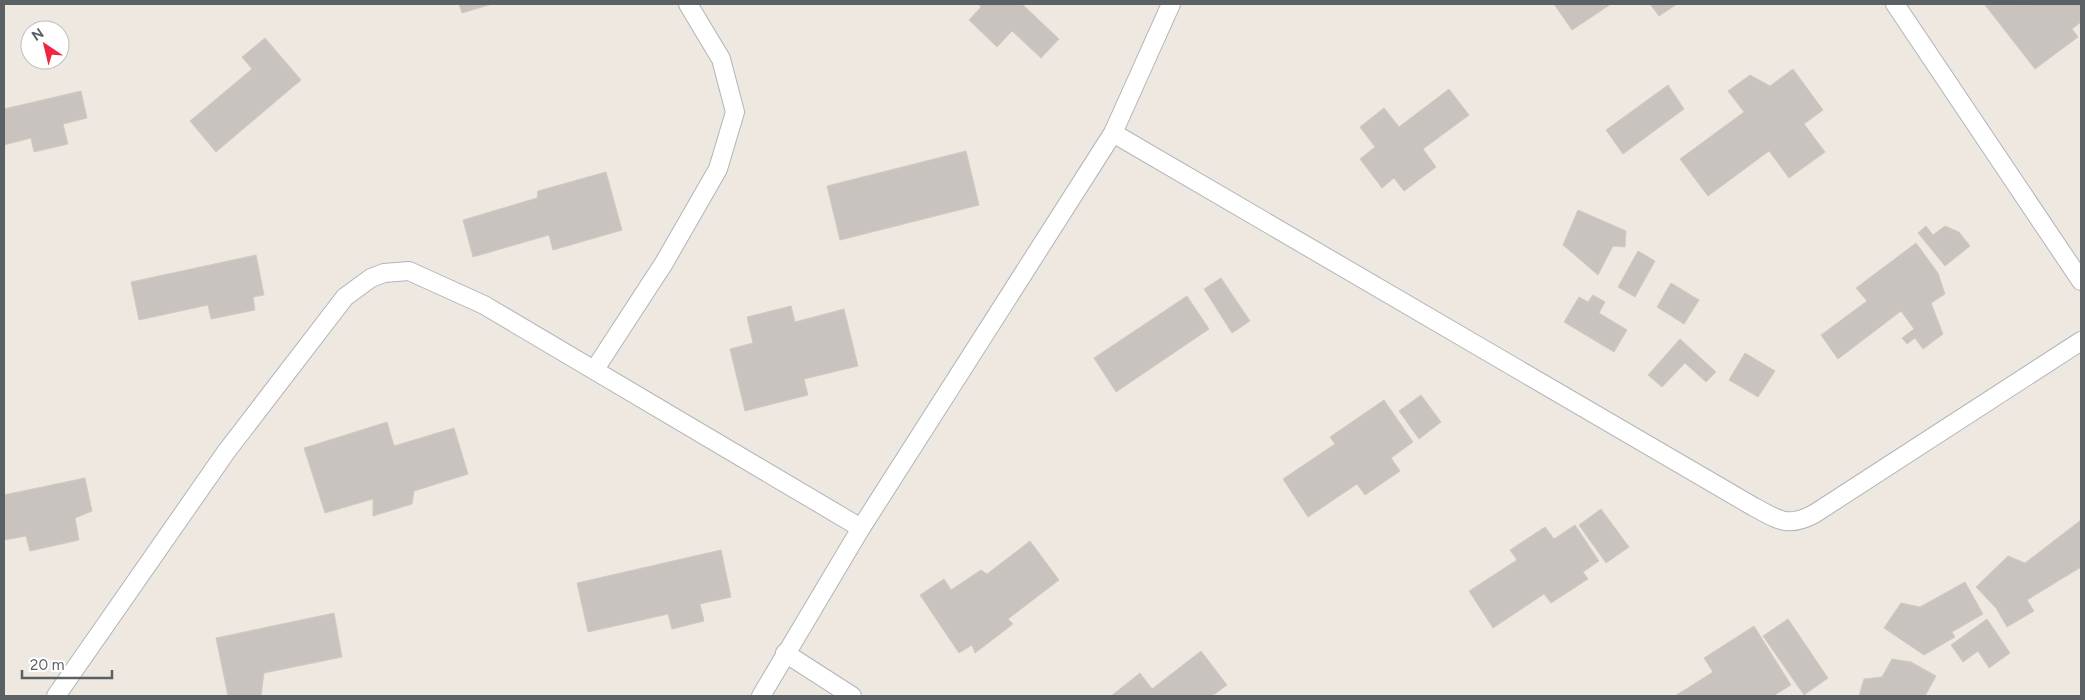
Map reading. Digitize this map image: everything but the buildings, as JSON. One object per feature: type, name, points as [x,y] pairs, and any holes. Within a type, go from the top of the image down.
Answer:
[{"type":"lane","points":[[595,369],[664,263],[718,169],[735,112],[721,59],[688,4]]},
{"type":"lane","points":[[761,696],[861,528],[1113,133],[1170,4]]},
{"type":"lane","points":[[1894,4],[2081,281]]},
{"type":"lane","points":[[1113,133],[1754,507],[1784,522],[1798,522],[1814,514],[2081,341]]},
{"type":"lane","points":[[56,696],[226,452],[345,296],[357,286],[384,273],[409,271],[484,305],[861,528]]},
{"type":"lane","points":[[785,654],[852,696]]}]
